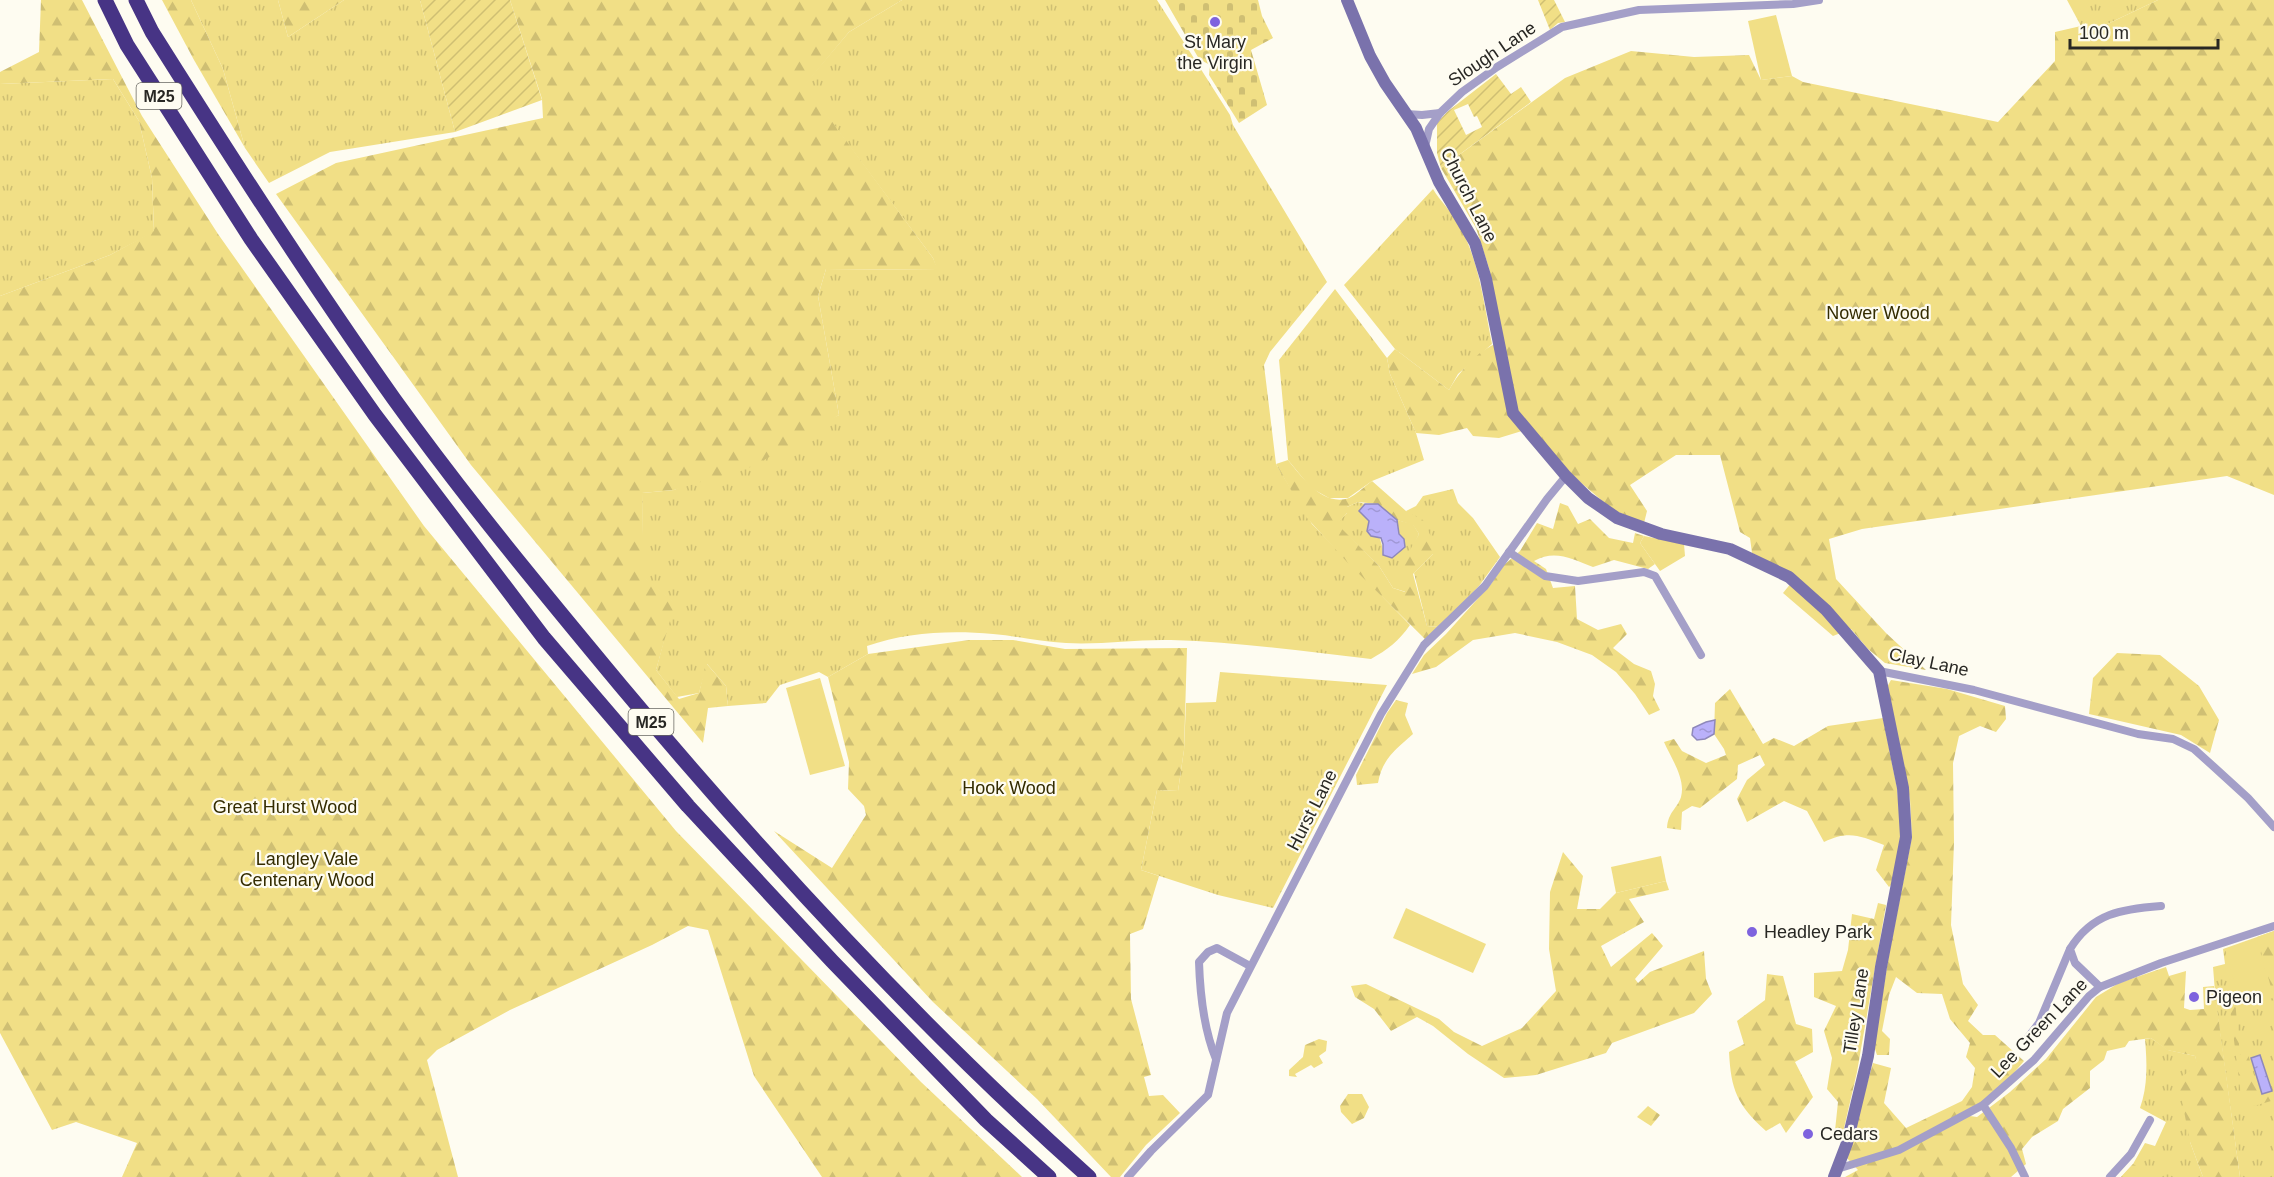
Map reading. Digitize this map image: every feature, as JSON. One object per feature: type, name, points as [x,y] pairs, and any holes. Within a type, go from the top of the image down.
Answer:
[{"type":"highway","name":"M25","points":[[105,0],[127,45],[251,239],[375,415],[544,638],[688,806],[832,961],[986,1120],[1049,1177]]},
{"type":"highway","name":"M25","points":[[136,0],[152,32],[273,224],[396,401],[526,572],[703,784],[845,938],[1003,1100],[1089,1177]]},
{"type":"street","name":"Church Lane","points":[[1347,0],[1370,56],[1385,83],[1416,128],[1439,182],[1475,243],[1486,279],[1513,413],[1566,476]]},
{"type":"street","name":"Slough Lane","points":[[1425,148],[1429,129],[1440,113],[1462,92],[1562,27],[1639,10],[1793,4],[1818,0]]},
{"type":"street","points":[[1406,114],[1422,116],[1440,113]]},
{"type":"street","name":"Hurst Lane","points":[[1128,1177],[1151,1150],[1208,1095],[1227,1012],[1381,714],[1424,645],[1485,586],[1566,476]]},
{"type":"street","name":"Clay Lane","points":[[1566,476],[1588,498],[1617,518],[1661,534],[1730,549],[1789,577],[1826,610],[1879,671],[1974,690],[2110,727],[2173,739],[2193,749],[2214,767],[2248,798],[2274,827]]},
{"type":"street","points":[[1509,552],[1545,576],[1578,581],[1644,572],[1655,576],[1701,655]]},
{"type":"street","name":"Tilley Lane","points":[[1835,1173],[1847,1143],[1868,1056],[1881,966],[1906,837],[1903,788],[1879,671]]},
{"type":"street","points":[[2026,1040],[2038,1023],[2070,949],[2079,935],[2099,920],[2117,911],[2161,906]]},
{"type":"street","name":"Lee Green Lane","points":[[1835,1173],[1899,1150],[1983,1105],[2034,1060],[2088,996],[2100,987],[2161,963],[2274,926]]},
{"type":"street","points":[[1216,1059],[1210,1044],[1199,977],[1199,962],[1208,952],[1217,948],[1250,966]]},
{"type":"street","points":[[2070,949],[2075,963],[2100,987]]},
{"type":"street","points":[[1983,1105],[2011,1148],[2025,1177]]},
{"type":"street","points":[[2110,1177],[2131,1154],[2150,1120]]},
{"type":"green space","name":"Great Hurst Wood","points":[[41,0],[82,0],[142,116],[218,234],[424,526],[676,831],[921,1082],[1022,1177],[822,1177],[754,1076],[708,930],[688,926],[652,945],[510,1010],[437,1050],[427,1060],[458,1177],[122,1177],[137,1143],[76,1122],[52,1130],[0,1033],[0,296],[110,255],[154,231],[152,178],[139,121],[113,79],[0,84],[0,72],[39,52]]},
{"type":"green space","points":[[162,0],[191,0],[223,69],[245,148],[194,60]]},
{"type":"green space","points":[[191,0],[278,0],[288,37],[344,0],[420,0],[455,132],[330,152],[269,183],[245,148],[223,69]]},
{"type":"green space","points":[[278,0],[344,0],[288,37]]},
{"type":"green space","points":[[420,0],[510,0],[542,100],[455,132]]},
{"type":"green space","points":[[510,0],[902,0],[849,32],[805,85],[933,258],[938,270],[826,269],[818,296],[839,415],[754,466],[674,490],[642,493],[644,577],[675,603],[656,670],[679,699],[699,693],[706,663],[726,686],[728,706],[708,708],[703,743],[471,465],[276,194],[336,163],[543,118],[542,99]]},
{"type":"green space","points":[[902,0],[1157,0],[1230,115],[1233,125],[1327,282],[1270,352],[1264,365],[1276,464],[1312,524],[1410,625],[1402,636],[1387,649],[1371,659],[1196,641],[1079,643],[977,633],[929,633],[882,641],[867,646],[868,654],[828,677],[819,672],[780,685],[766,703],[728,706],[726,686],[707,664],[699,693],[677,697],[656,670],[674,603],[643,577],[642,493],[674,490],[839,415],[818,296],[826,269],[937,270],[933,258],[804,85],[849,32]]},
{"type":"green space","points":[[1165,0],[1258,0],[1262,16],[1273,38],[1251,50],[1267,105],[1239,123],[1209,75],[1210,65],[1199,59]]},
{"type":"green space","points":[[1538,0],[1554,0],[1565,22],[1558,23],[1550,30]]},
{"type":"green space","points":[[2067,0],[2158,0],[2099,28],[2081,26]]},
{"type":"green space","name":"Nower Wood","points":[[2158,0],[2274,0],[2274,495],[2227,476],[1862,529],[1829,539],[1836,579],[1886,633],[1926,670],[1885,663],[1868,649],[1851,629],[1833,636],[1783,593],[1796,577],[1752,553],[1750,538],[1740,532],[1720,455],[1676,455],[1630,485],[1647,511],[1644,523],[1613,510],[1565,469],[1532,428],[1499,438],[1473,436],[1467,428],[1439,435],[1416,433],[1390,374],[1387,358],[1395,349],[1449,390],[1472,360],[1487,348],[1503,341],[1489,268],[1476,228],[1441,168],[1565,78],[1631,51],[1694,57],[1749,55],[1761,80],[1792,76],[1803,82],[1998,122],[2055,61],[2055,32],[2081,26],[2099,28]]},
{"type":"green space","points":[[1776,15],[1792,76],[1761,80],[1748,21]]},
{"type":"green space","points":[[1496,74],[1511,94],[1521,87],[1531,102],[1441,168],[1437,153],[1437,123],[1447,112]],"holes":[[[1468,104],[1474,117],[1477,116],[1482,127],[1466,135],[1454,110]]]},
{"type":"green space","points":[[113,79],[139,121],[152,178],[154,232],[110,255],[0,296],[0,84]]},
{"type":"green space","points":[[1433,189],[1458,223],[1471,251],[1480,282],[1492,344],[1458,374],[1449,390],[1395,349],[1344,285]]},
{"type":"green space","points":[[1335,289],[1387,358],[1390,374],[1416,433],[1424,460],[1372,481],[1348,498],[1329,498],[1311,488],[1288,460],[1279,360]]},
{"type":"green space","points":[[1288,460],[1314,489],[1339,500],[1358,493],[1372,481],[1406,511],[1423,520],[1433,541],[1433,554],[1413,574],[1427,626],[1440,627],[1425,639],[1347,562],[1307,518],[1276,464]],"holes":[[[1358,502],[1378,504],[1397,520],[1413,525],[1419,534],[1401,566],[1405,592],[1393,588],[1379,566],[1337,524],[1347,513],[1347,507]]]},
{"type":"green space","points":[[1453,489],[1458,503],[1473,518],[1500,557],[1479,586],[1440,627],[1427,626],[1414,573],[1433,554],[1406,511],[1416,506],[1423,496]]},
{"type":"green space","points":[[1358,502],[1365,504],[1359,511],[1379,536],[1383,555],[1399,534],[1397,520],[1413,524],[1419,534],[1413,547],[1406,592],[1393,588],[1379,566],[1336,524],[1347,513],[1347,507]]},
{"type":"green space","points":[[1560,503],[1568,506],[1578,524],[1590,519],[1609,538],[1633,543],[1635,533],[1644,536],[1640,543],[1655,564],[1648,569],[1614,560],[1593,567],[1564,556],[1542,557],[1534,561],[1546,569],[1553,588],[1575,586],[1577,619],[1598,630],[1621,624],[1627,634],[1613,648],[1634,664],[1651,671],[1655,684],[1653,696],[1660,710],[1649,715],[1616,672],[1592,655],[1557,642],[1515,633],[1473,640],[1436,667],[1412,674],[1424,655],[1491,584],[1504,565],[1520,551],[1537,523],[1553,529]]},
{"type":"green space","points":[[1644,536],[1684,544],[1685,556],[1660,571],[1640,543]]},
{"type":"green space","name":"Hook Wood","points":[[969,640],[1013,640],[1065,649],[1187,648],[1184,750],[1178,791],[1157,790],[1141,870],[1159,876],[1143,929],[1130,934],[1131,999],[1151,1075],[1144,1077],[1149,1096],[1163,1095],[1180,1113],[1146,1145],[1120,1177],[1111,1177],[1037,1099],[933,1002],[774,831],[832,868],[866,815],[864,806],[848,789],[849,762],[828,677],[868,654]]},
{"type":"green space","points":[[2117,653],[2160,655],[2199,686],[2219,720],[2210,753],[2181,735],[2089,714],[2093,678]]},
{"type":"green space","points":[[1220,672],[1387,685],[1273,908],[1218,895],[1141,870],[1157,790],[1178,791],[1184,750],[1186,703],[1216,702]]},
{"type":"green space","points":[[820,678],[845,766],[810,775],[786,688]]},
{"type":"green space","points":[[1891,680],[1947,689],[2005,706],[2006,719],[1996,732],[1980,726],[1959,736],[1953,763],[1954,842],[1951,925],[1963,984],[1978,1005],[1968,1021],[1983,1035],[1995,1035],[2024,1061],[2002,1087],[1970,1116],[1977,1117],[2010,1092],[2046,1059],[2096,997],[2119,983],[2166,967],[2169,976],[2186,971],[2184,1008],[2204,1009],[2203,987],[2214,986],[2240,1177],[2203,1177],[2190,1142],[2178,1080],[2197,1065],[2195,1056],[2167,1050],[2151,1038],[2129,1041],[2125,1047],[2107,1051],[2104,1060],[2090,1071],[2090,1088],[2063,1109],[2058,1121],[2032,1137],[2022,1149],[2026,1164],[2011,1177],[1845,1177],[1858,1170],[1846,1157],[1873,1063],[1891,1068],[1884,1103],[1906,1128],[1962,1101],[1972,1087],[1975,1068],[1966,1057],[1970,1043],[1950,1019],[1942,994],[1917,993],[1896,977],[1889,995],[1882,1031],[1890,1039],[1889,1055],[1877,1055],[1874,1046],[1912,837],[1910,799],[1887,687]]},
{"type":"green space","points":[[1730,689],[1763,744],[1774,738],[1794,746],[1828,726],[1883,718],[1897,788],[1901,832],[1893,883],[1889,887],[1876,870],[1884,845],[1848,835],[1824,842],[1807,811],[1784,801],[1747,822],[1737,799],[1747,780],[1765,765],[1760,755],[1738,765],[1737,779],[1700,808],[1692,806],[1682,812],[1681,830],[1667,828],[1669,818],[1681,797],[1682,790],[1677,769],[1664,742],[1674,739],[1682,751],[1706,763],[1726,755],[1714,734],[1715,703]]},
{"type":"green space","points":[[1396,700],[1408,703],[1405,715],[1413,734],[1386,761],[1378,783],[1357,785],[1356,775],[1387,713]]},
{"type":"green space","points":[[1563,852],[1583,876],[1577,909],[1600,909],[1616,893],[1666,881],[1669,890],[1629,899],[1644,922],[1601,946],[1611,967],[1652,933],[1663,946],[1635,979],[1638,983],[1650,972],[1704,951],[1706,979],[1712,994],[1694,1013],[1612,1043],[1606,1053],[1536,1075],[1504,1078],[1468,1054],[1433,1026],[1417,1017],[1391,1031],[1374,1009],[1355,997],[1351,986],[1366,984],[1439,1019],[1454,1032],[1482,1046],[1522,1028],[1556,991],[1549,949],[1550,892]]},
{"type":"green space","points":[[1661,856],[1666,881],[1616,893],[1611,867]]},
{"type":"green space","points":[[1878,903],[1886,905],[1857,1072],[1841,1141],[1834,1140],[1838,1102],[1827,1089],[1832,1058],[1824,1031],[1836,1006],[1814,997],[1814,973],[1842,971],[1848,950],[1852,914],[1874,919]]},
{"type":"green space","points":[[1406,908],[1486,944],[1473,973],[1393,938]]},
{"type":"green space","points":[[2274,931],[2274,1177],[2240,1177],[2213,967],[2225,964],[2223,949]]},
{"type":"green space","points":[[2274,931],[2274,991],[2272,991],[2257,937]]},
{"type":"green space","points":[[2257,940],[2273,998],[2241,1007],[2225,949]]},
{"type":"green space","points":[[1767,974],[1783,976],[1796,1024],[1812,1029],[1813,1052],[1795,1062],[1813,1097],[1786,1133],[1780,1123],[1766,1131],[1748,1113],[1737,1096],[1730,1065],[1729,1052],[1744,1044],[1737,1021],[1765,1000]]},
{"type":"green space","points":[[2235,1000],[2240,1055],[2248,1054],[2260,1097],[2269,1096],[2271,1101],[2254,1106],[2242,1103],[2229,1001]]},
{"type":"green space","points":[[2151,1038],[2168,1050],[2195,1056],[2198,1065],[2190,1142],[2203,1177],[2121,1177],[2133,1164],[2145,1143],[2155,1146],[2166,1122],[2140,1108],[2146,1074],[2145,1039]]},
{"type":"green space","points":[[1319,1039],[1327,1041],[1326,1051],[1319,1056],[1323,1063],[1314,1068],[1311,1065],[1295,1074],[1297,1077],[1289,1076],[1289,1070],[1303,1057],[1305,1045]]},
{"type":"green space","points":[[1348,1094],[1362,1094],[1369,1107],[1364,1118],[1352,1124],[1341,1112],[1340,1106]]},
{"type":"green space","points":[[1648,1106],[1660,1115],[1651,1126],[1637,1117]]},
{"type":"green space","points":[[2133,1164],[2143,1170],[2139,1177],[2121,1177]]},
{"type":"water","points":[[1365,504],[1378,504],[1397,520],[1399,534],[1404,539],[1405,547],[1392,558],[1383,555],[1381,538],[1371,536],[1367,531],[1369,521],[1359,511]]},
{"type":"water","points":[[1715,720],[1714,734],[1697,740],[1692,735],[1693,728]]},
{"type":"water","points":[[2260,1055],[2272,1091],[2262,1094],[2251,1058]]},
{"type":"place","name":"St Mary the Virgin","points":[[1215,22]]},
{"type":"place","name":"Headley Park","points":[[1752,932]]},
{"type":"place","name":"Pigeon","points":[[2194,997]]},
{"type":"place","name":"Cedars","points":[[1808,1134]]},
{"type":"park label","name":"Langley Vale Centenary Wood","points":[[307,869]]}]
